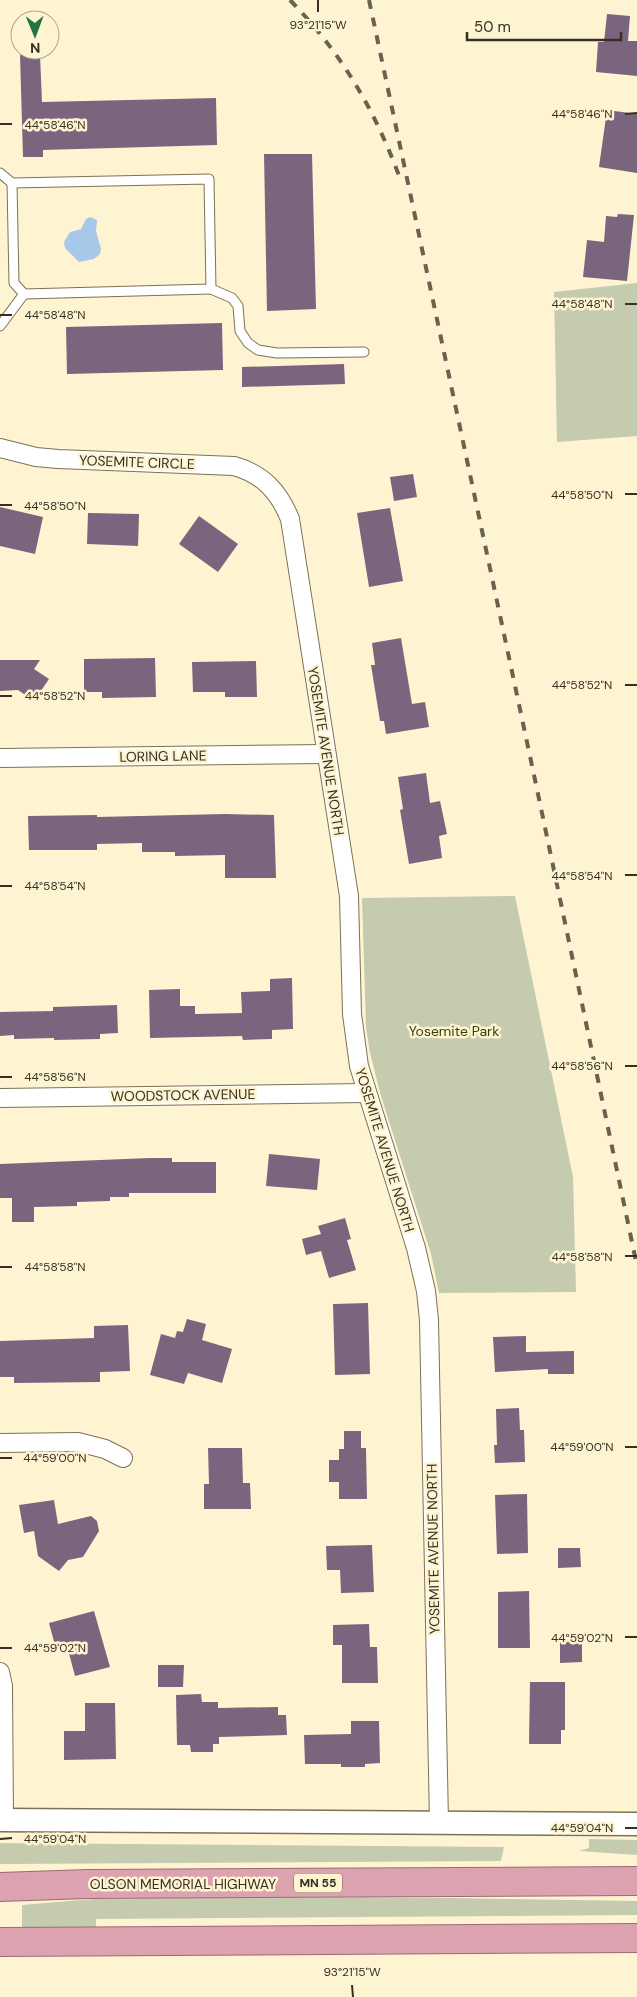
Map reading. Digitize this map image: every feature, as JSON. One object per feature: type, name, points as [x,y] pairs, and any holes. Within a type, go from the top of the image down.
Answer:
[{"type":"highway","name":"OLSON MEMORIAL HIGHWAY","points":[[0,1887],[98,1884],[637,1881]]},
{"type":"highway","points":[[0,1942],[637,1938]]},
{"type":"street","name":"YOSEMITE CIRCLE","points":[[0,448],[58,459],[234,466],[256,475],[270,485]]},
{"type":"street","name":"YOSEMITE AVENUE NORTH","points":[[270,485],[284,504],[290,519],[349,896],[354,1037],[359,1066],[416,1248],[426,1292],[429,1320],[439,1823]]},
{"type":"street","name":"LORING LANE","points":[[0,758],[326,754]]},
{"type":"street","name":"WOODSTOCK AVENUE","points":[[0,1098],[366,1093]]},
{"type":"street","points":[[0,1442],[78,1442],[105,1449],[123,1458]]},
{"type":"street","points":[[0,1672],[3,1686],[2,1820],[637,1824]]},
{"type":"lane","points":[[0,173],[12,183],[209,179],[211,289]]},
{"type":"lane","points":[[12,183],[14,283],[24,294],[211,289],[232,298],[238,306],[240,331],[248,343],[258,350],[277,353],[364,352]]},
{"type":"lane","points":[[0,326],[24,294]]},
{"type":"green space","points":[[637,283],[637,436],[557,442],[554,292]]},
{"type":"green space","name":"Yosemite Park","points":[[515,896],[573,1177],[576,1292],[439,1293],[431,1254],[381,1096],[370,1053],[366,1027],[362,898]]},
{"type":"green space","points":[[589,1839],[637,1840],[637,1855],[579,1851],[589,1848]]},
{"type":"green space","points":[[0,1843],[504,1847],[501,1861],[0,1864]]},
{"type":"green space","points":[[266,1897],[637,1901],[637,1915],[96,1919],[96,1929],[22,1928],[22,1905],[93,1899]]},
{"type":"water","points":[[90,217],[97,220],[96,231],[101,249],[100,254],[94,259],[79,262],[65,248],[64,242],[70,232],[81,229],[86,219]]},
{"type":"building","points":[[607,14],[630,16],[628,41],[637,41],[637,76],[596,72],[598,42],[604,42]]},
{"type":"building","points":[[20,60],[40,60],[42,102],[216,98],[217,145],[43,150],[43,157],[23,157]]},
{"type":"building","points":[[607,110],[637,114],[637,173],[599,167]]},
{"type":"building","points":[[264,154],[312,154],[316,309],[267,311]]},
{"type":"building","points":[[618,214],[634,215],[627,281],[583,277],[587,240],[604,242],[606,216],[617,217]]},
{"type":"building","points":[[222,323],[223,370],[67,374],[66,327]]},
{"type":"building","points":[[344,364],[345,384],[242,387],[242,367]]},
{"type":"building","points":[[413,474],[417,497],[394,501],[390,477]]},
{"type":"building","points":[[0,507],[43,517],[35,554],[0,546]]},
{"type":"building","points":[[390,508],[403,581],[369,587],[357,513]]},
{"type":"building","points":[[88,513],[139,514],[138,546],[87,544]]},
{"type":"building","points":[[199,516],[238,544],[218,572],[179,544]]},
{"type":"building","points":[[401,638],[412,704],[425,702],[429,727],[386,734],[384,721],[380,721],[371,665],[375,665],[372,643]]},
{"type":"building","points":[[155,658],[156,697],[102,698],[102,692],[84,692],[84,659]]},
{"type":"building","points":[[0,660],[40,660],[34,669],[49,679],[34,701],[18,690],[0,691]]},
{"type":"building","points":[[256,661],[257,697],[225,697],[225,692],[193,692],[192,662]]},
{"type":"building","points":[[426,773],[430,803],[440,801],[447,834],[439,836],[442,858],[409,864],[400,810],[403,809],[398,777]]},
{"type":"building","points":[[225,814],[274,815],[276,878],[225,878],[225,855],[175,856],[175,852],[142,852],[142,843],[97,844],[97,850],[29,850],[28,816],[97,815],[97,817]]},
{"type":"building","points":[[292,978],[293,1029],[272,1030],[272,1039],[243,1040],[242,1036],[150,1038],[149,990],[180,989],[180,1006],[195,1006],[195,1014],[242,1013],[241,992],[270,991],[270,979]]},
{"type":"building","points":[[117,1005],[118,1033],[100,1034],[100,1039],[14,1039],[14,1035],[0,1036],[0,1012],[53,1011],[53,1007]]},
{"type":"building","points":[[269,1154],[320,1159],[317,1190],[266,1186]]},
{"type":"building","points":[[172,1158],[172,1162],[216,1162],[216,1193],[129,1193],[129,1197],[110,1197],[110,1201],[77,1202],[77,1206],[34,1207],[34,1222],[12,1222],[12,1198],[0,1198],[0,1164]]},
{"type":"building","points":[[345,1218],[351,1239],[347,1240],[356,1270],[329,1278],[321,1251],[306,1255],[302,1239],[321,1234],[318,1226]]},
{"type":"building","points":[[368,1303],[370,1374],[335,1375],[333,1304]]},
{"type":"building","points":[[187,1319],[206,1324],[202,1340],[232,1349],[222,1383],[188,1373],[184,1384],[150,1375],[161,1334],[175,1338],[177,1331],[183,1332]]},
{"type":"building","points":[[128,1325],[130,1371],[100,1372],[100,1382],[14,1383],[14,1377],[0,1377],[0,1341],[94,1338],[94,1326]]},
{"type":"building","points":[[526,1336],[526,1352],[574,1351],[574,1374],[548,1374],[548,1369],[495,1372],[493,1337]]},
{"type":"building","points":[[519,1408],[520,1430],[524,1430],[525,1462],[495,1463],[494,1445],[497,1445],[496,1409]]},
{"type":"building","points":[[344,1431],[361,1431],[361,1448],[366,1448],[367,1499],[339,1499],[339,1482],[329,1482],[329,1460],[339,1460],[339,1449],[344,1449]]},
{"type":"building","points":[[208,1448],[242,1448],[243,1483],[250,1483],[251,1509],[204,1509],[204,1484],[209,1484]]},
{"type":"building","points":[[527,1494],[528,1553],[497,1554],[495,1495]]},
{"type":"building","points":[[54,1500],[58,1524],[91,1516],[97,1521],[99,1531],[83,1557],[68,1560],[59,1571],[38,1556],[34,1531],[24,1533],[19,1505]]},
{"type":"building","points":[[372,1545],[374,1592],[341,1593],[340,1570],[327,1570],[326,1546]]},
{"type":"building","points":[[558,1548],[580,1548],[581,1567],[558,1568]]},
{"type":"building","points":[[529,1591],[530,1648],[498,1648],[498,1592]]},
{"type":"building","points":[[94,1611],[110,1667],[75,1676],[67,1646],[56,1649],[49,1623]]},
{"type":"building","points":[[369,1624],[370,1647],[377,1647],[378,1683],[342,1683],[342,1645],[333,1645],[333,1625]]},
{"type":"building","points":[[560,1642],[582,1642],[582,1662],[560,1663]]},
{"type":"building","points":[[158,1665],[184,1665],[183,1687],[158,1687]]},
{"type":"building","points":[[530,1682],[565,1682],[565,1730],[561,1730],[561,1744],[529,1744]]},
{"type":"building","points":[[201,1694],[202,1702],[218,1702],[218,1708],[278,1707],[278,1715],[286,1715],[287,1735],[219,1737],[219,1744],[213,1744],[213,1752],[191,1752],[190,1745],[177,1745],[176,1695]]},
{"type":"building","points":[[85,1703],[115,1703],[116,1759],[64,1760],[64,1731],[85,1731]]},
{"type":"building","points":[[351,1721],[379,1721],[380,1763],[365,1764],[365,1767],[341,1767],[341,1764],[305,1764],[304,1735],[351,1734]]},
{"type":"railway","points":[[290,0],[326,42],[356,84],[380,130],[401,181]]},
{"type":"railway","points":[[369,0],[637,1266]]}]
